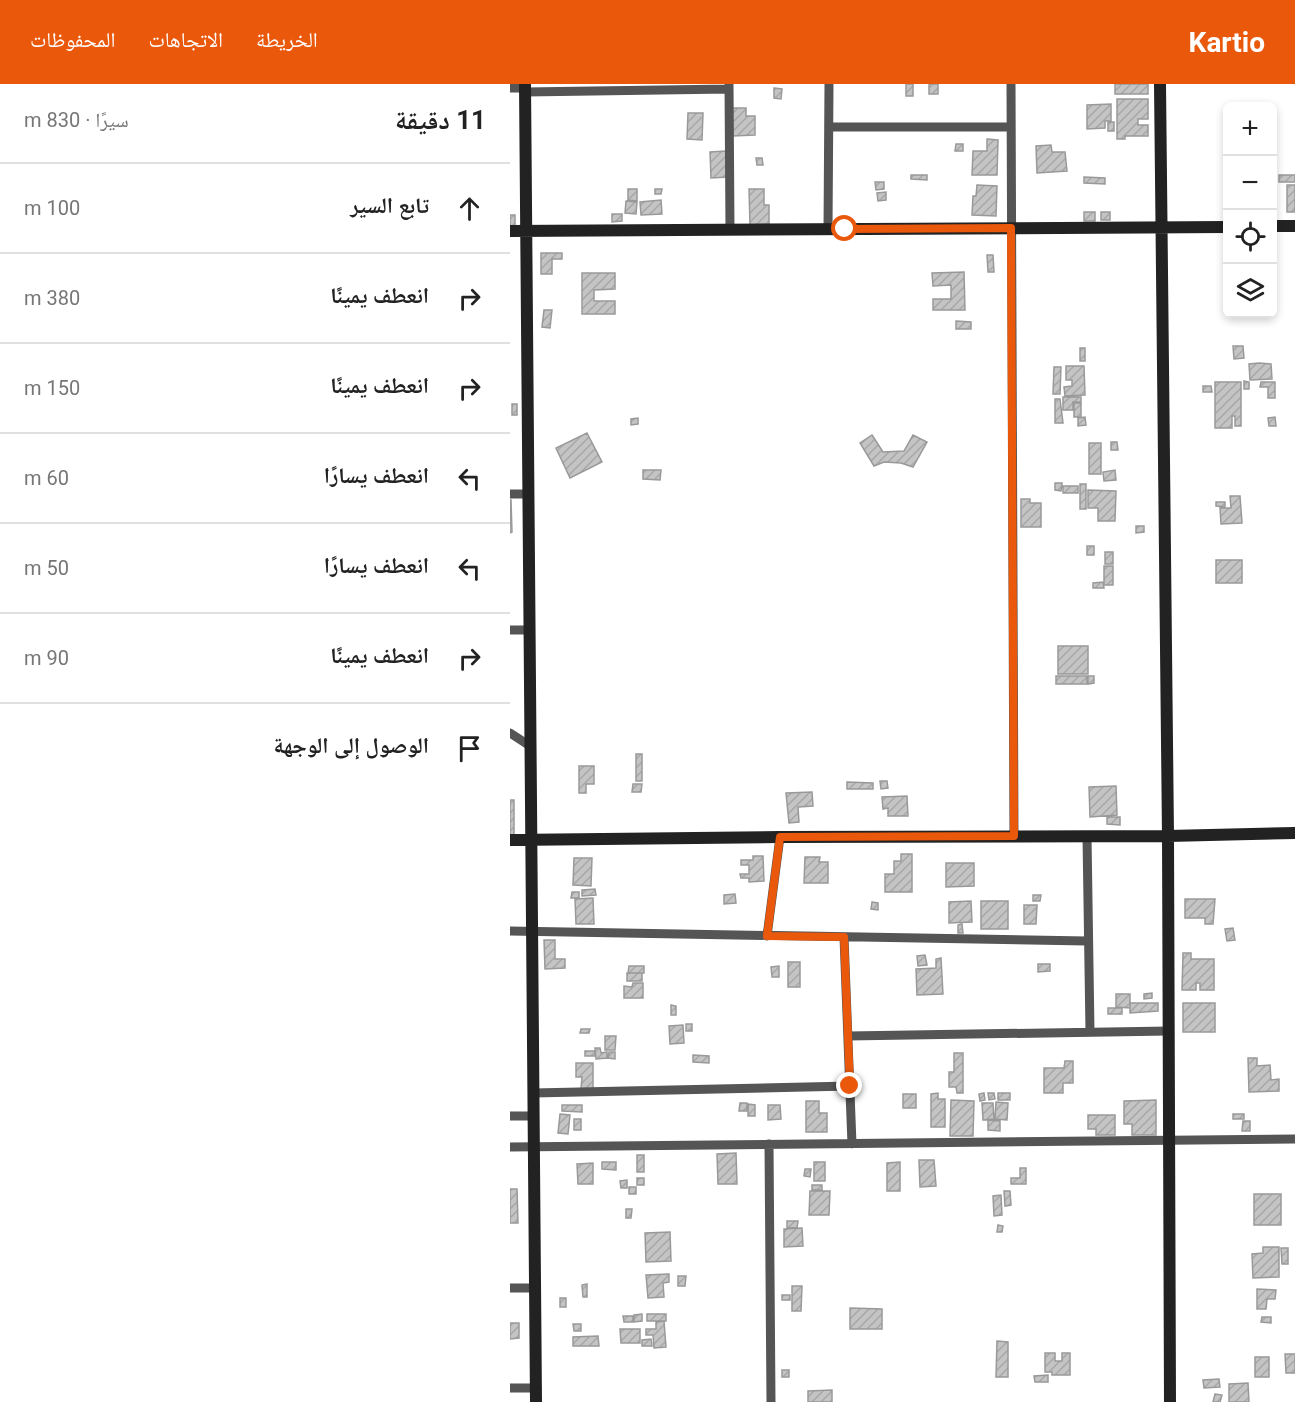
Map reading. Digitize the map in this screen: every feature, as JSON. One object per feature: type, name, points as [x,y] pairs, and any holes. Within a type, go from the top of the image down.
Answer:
[{"type":"street","points":[[828,230],[829,84]]},
{"type":"street","points":[[1011,84],[1014,836]]},
{"type":"street","points":[[1160,84],[1168,836],[1170,1402]]},
{"type":"street","points":[[510,88],[729,86],[730,230]]},
{"type":"street","points":[[525,88],[536,1402]]},
{"type":"street","points":[[829,127],[1011,127]]},
{"type":"street","points":[[510,231],[1223,226]]},
{"type":"street","points":[[1277,226],[1295,226]]},
{"type":"street","points":[[510,494],[528,494]]},
{"type":"street","points":[[510,630],[529,630]]},
{"type":"street","points":[[510,733],[530,746]]},
{"type":"street","points":[[510,840],[1168,836],[1295,833]]},
{"type":"street","points":[[1087,836],[1090,1032]]},
{"type":"street","points":[[767,936],[780,837]]},
{"type":"street","points":[[510,931],[1087,940]]},
{"type":"street","points":[[844,937],[852,1144]]},
{"type":"street","points":[[848,1036],[1169,1031]]},
{"type":"street","points":[[533,1093],[850,1086]]},
{"type":"street","points":[[510,1116],[533,1116]]},
{"type":"street","points":[[510,1148],[1295,1138]]},
{"type":"street","points":[[769,1144],[771,1402]]},
{"type":"street","points":[[510,1288],[534,1288]]},
{"type":"street","points":[[510,1388],[537,1388]]},
{"type":"building","points":[[906,84],[913,84],[913,96],[906,96]]},
{"type":"building","points":[[929,84],[938,84],[938,94],[929,94]]},
{"type":"building","points":[[1115,84],[1148,84],[1148,94],[1115,94]]},
{"type":"building","points":[[774,88],[782,89],[781,99],[774,98]]},
{"type":"building","points":[[1117,99],[1148,99],[1148,119],[1138,119],[1138,125],[1148,125],[1148,136],[1125,136],[1125,139],[1117,139]]},
{"type":"building","points":[[1111,104],[1111,121],[1105,121],[1105,128],[1087,129],[1087,105]]},
{"type":"building","points":[[732,108],[746,108],[746,116],[755,116],[755,135],[733,136]]},
{"type":"building","points":[[688,113],[703,113],[702,140],[687,139]]},
{"type":"building","points":[[1108,122],[1114,122],[1114,131],[1108,131]]},
{"type":"building","points":[[987,139],[998,140],[997,175],[972,175],[973,151],[987,151]]},
{"type":"building","points":[[956,144],[963,144],[963,151],[955,151]]},
{"type":"building","points":[[1051,145],[1052,152],[1065,152],[1067,171],[1037,173],[1036,146]]},
{"type":"building","points":[[726,151],[728,177],[711,178],[710,152]]},
{"type":"building","points":[[756,158],[762,158],[763,165],[757,165]]},
{"type":"building","points":[[911,175],[927,175],[927,180],[911,179]]},
{"type":"building","points":[[1279,175],[1295,175],[1295,182],[1279,182]]},
{"type":"building","points":[[1084,177],[1105,178],[1105,184],[1084,183]]},
{"type":"building","points":[[875,182],[884,182],[884,189],[876,190]]},
{"type":"building","points":[[977,185],[997,186],[996,216],[972,215],[973,196],[976,196]]},
{"type":"building","points":[[1287,185],[1295,185],[1295,212],[1287,212]]},
{"type":"building","points":[[628,189],[637,189],[637,201],[628,200]]},
{"type":"building","points":[[655,189],[662,189],[661,194],[655,194]]},
{"type":"building","points":[[749,189],[764,189],[764,205],[769,205],[769,224],[750,225]]},
{"type":"building","points":[[886,192],[886,200],[878,201],[877,193]]},
{"type":"building","points":[[661,200],[662,214],[641,215],[640,202]]},
{"type":"building","points":[[626,201],[637,202],[636,214],[625,213]]},
{"type":"building","points":[[1084,212],[1095,212],[1095,221],[1084,221]]},
{"type":"building","points":[[1101,212],[1110,212],[1110,220],[1101,220]]},
{"type":"building","points":[[612,214],[622,214],[622,221],[612,222]]},
{"type":"building","points":[[510,215],[515,215],[515,226],[510,226]]},
{"type":"building","points":[[541,253],[562,253],[562,259],[552,259],[552,274],[541,274]]},
{"type":"building","points":[[987,255],[993,255],[994,272],[988,272]]},
{"type":"building","points":[[964,272],[965,310],[933,310],[933,299],[951,299],[951,285],[933,286],[932,273]]},
{"type":"building","points":[[582,273],[615,273],[615,289],[594,290],[594,301],[615,301],[615,314],[582,314]]},
{"type":"building","points":[[544,310],[552,310],[550,328],[542,327]]},
{"type":"building","points":[[956,321],[971,322],[971,329],[956,329]]},
{"type":"building","points":[[1233,346],[1243,346],[1244,358],[1234,359]]},
{"type":"building","points":[[1080,348],[1085,348],[1085,361],[1080,361]]},
{"type":"building","points":[[1249,364],[1271,364],[1272,379],[1250,380]]},
{"type":"building","points":[[1066,366],[1084,366],[1085,395],[1065,396],[1064,387],[1072,386],[1072,380],[1066,380]]},
{"type":"building","points":[[1054,367],[1061,367],[1060,394],[1053,394]]},
{"type":"building","points":[[1244,381],[1249,382],[1249,389],[1244,389]]},
{"type":"building","points":[[1215,382],[1241,382],[1241,426],[1235,426],[1235,416],[1232,416],[1232,428],[1215,428]]},
{"type":"building","points":[[1261,382],[1275,382],[1275,398],[1268,398],[1268,387],[1260,387]]},
{"type":"building","points":[[1203,386],[1211,386],[1212,392],[1203,392]]},
{"type":"building","points":[[1063,397],[1081,397],[1081,402],[1073,402],[1073,410],[1063,410]]},
{"type":"building","points":[[1055,399],[1060,399],[1063,423],[1055,423]]},
{"type":"building","points":[[1074,403],[1081,403],[1081,417],[1074,417]]},
{"type":"building","points":[[512,404],[517,404],[517,415],[512,415]]},
{"type":"building","points":[[1085,417],[1086,425],[1078,426],[1078,418]]},
{"type":"building","points":[[1275,417],[1276,426],[1269,426],[1268,418]]},
{"type":"building","points":[[638,418],[638,424],[631,425],[631,419]]},
{"type":"building","points":[[587,433],[602,462],[570,478],[556,448]]},
{"type":"building","points":[[872,435],[883,452],[904,451],[913,435],[927,442],[913,467],[901,463],[884,462],[874,466],[860,443]]},
{"type":"building","points":[[1111,442],[1117,442],[1118,450],[1111,450]]},
{"type":"building","points":[[1089,443],[1101,443],[1101,474],[1089,474]]},
{"type":"building","points":[[643,470],[661,470],[660,480],[643,479]]},
{"type":"building","points":[[1115,470],[1116,480],[1104,481],[1103,472]]},
{"type":"building","points":[[1055,483],[1062,483],[1061,491],[1055,490]]},
{"type":"building","points":[[1080,484],[1086,484],[1086,509],[1080,509]]},
{"type":"building","points":[[1063,486],[1078,486],[1078,493],[1063,493]]},
{"type":"building","points":[[1088,490],[1116,491],[1115,521],[1098,521],[1098,508],[1088,508]]},
{"type":"building","points":[[1230,496],[1240,496],[1242,523],[1221,524],[1220,508],[1231,508]]},
{"type":"building","points":[[1021,499],[1030,499],[1030,503],[1041,503],[1041,527],[1021,527]]},
{"type":"building","points":[[510,500],[512,532],[510,533]]},
{"type":"building","points":[[1216,502],[1225,502],[1225,507],[1216,506]]},
{"type":"building","points":[[1136,526],[1144,526],[1144,532],[1136,533]]},
{"type":"building","points":[[1087,546],[1094,546],[1094,555],[1087,555]]},
{"type":"building","points":[[1105,552],[1113,552],[1113,564],[1105,564]]},
{"type":"building","points":[[1216,560],[1242,560],[1242,583],[1216,583]]},
{"type":"building","points":[[1104,566],[1113,566],[1113,585],[1104,585]]},
{"type":"building","points":[[1103,582],[1104,588],[1093,588],[1093,583]]},
{"type":"building","points":[[1058,646],[1088,646],[1088,674],[1058,674]]},
{"type":"building","points":[[1056,676],[1087,676],[1087,684],[1056,684]]},
{"type":"building","points":[[1088,676],[1094,676],[1094,683],[1088,684]]},
{"type":"building","points":[[636,754],[642,754],[642,781],[636,781]]},
{"type":"building","points":[[579,766],[594,766],[594,784],[586,784],[586,793],[579,793]]},
{"type":"building","points":[[880,781],[887,781],[888,788],[881,789]]},
{"type":"building","points":[[847,782],[873,783],[873,789],[847,789]]},
{"type":"building","points":[[633,784],[642,784],[641,792],[632,792]]},
{"type":"building","points":[[1116,786],[1117,815],[1090,817],[1089,787]]},
{"type":"building","points":[[812,792],[813,806],[798,807],[799,822],[789,823],[786,793]]},
{"type":"building","points":[[907,796],[908,816],[888,816],[888,808],[883,809],[882,797]]},
{"type":"building","points":[[510,800],[514,800],[514,835],[510,835]]},
{"type":"building","points":[[1107,817],[1120,817],[1120,825],[1107,824]]},
{"type":"building","points":[[901,854],[912,854],[912,892],[885,892],[885,874],[894,874],[894,861],[901,861]]},
{"type":"building","points":[[753,856],[763,856],[764,881],[749,882],[749,878],[741,878],[740,874],[749,874],[749,865],[741,865],[741,860],[753,860]]},
{"type":"building","points":[[805,857],[820,857],[819,862],[828,862],[828,883],[804,883]]},
{"type":"building","points":[[574,858],[592,858],[591,886],[573,885]]},
{"type":"building","points":[[946,863],[974,863],[974,886],[946,887]]},
{"type":"building","points":[[595,889],[596,895],[582,896],[582,890]]},
{"type":"building","points":[[572,892],[579,892],[579,898],[571,898]]},
{"type":"building","points":[[735,894],[736,903],[724,904],[724,895]]},
{"type":"building","points":[[1033,895],[1041,895],[1040,901],[1033,901]]},
{"type":"building","points":[[593,898],[594,924],[576,924],[575,899]]},
{"type":"building","points":[[1185,899],[1215,899],[1213,924],[1205,924],[1205,918],[1185,918]]},
{"type":"building","points":[[971,901],[972,922],[949,923],[949,902]]},
{"type":"building","points":[[981,901],[1008,901],[1008,929],[981,929]]},
{"type":"building","points":[[872,902],[878,903],[878,910],[871,909]]},
{"type":"building","points":[[1024,905],[1037,905],[1036,924],[1024,924]]},
{"type":"building","points":[[962,924],[963,933],[958,933],[958,925]]},
{"type":"building","points":[[1233,928],[1235,940],[1227,941],[1225,929]]},
{"type":"building","points":[[544,940],[555,940],[555,959],[565,959],[565,968],[545,969]]},
{"type":"building","points":[[1183,953],[1191,953],[1191,959],[1214,959],[1214,990],[1200,990],[1200,983],[1196,983],[1196,990],[1182,990]]},
{"type":"building","points":[[925,955],[927,965],[918,966],[917,956]]},
{"type":"building","points":[[941,958],[943,994],[917,995],[916,969],[936,968],[936,959]]},
{"type":"building","points":[[788,962],[800,962],[800,987],[788,987]]},
{"type":"building","points":[[1038,964],[1050,964],[1050,971],[1038,972]]},
{"type":"building","points":[[629,966],[644,966],[644,973],[628,973]]},
{"type":"building","points":[[779,966],[779,977],[772,977],[771,967]]},
{"type":"building","points":[[627,973],[642,973],[642,981],[627,981]]},
{"type":"building","points":[[633,983],[643,983],[643,998],[624,998],[624,986],[632,987]]},
{"type":"building","points":[[1152,993],[1152,998],[1144,999],[1144,994]]},
{"type":"building","points":[[1116,994],[1130,994],[1130,1008],[1116,1007]]},
{"type":"building","points":[[1130,1003],[1158,1003],[1158,1011],[1130,1013]]},
{"type":"building","points":[[1183,1003],[1215,1003],[1215,1032],[1183,1032]]},
{"type":"building","points":[[671,1005],[676,1006],[676,1015],[671,1015]]},
{"type":"building","points":[[1108,1008],[1122,1008],[1122,1014],[1108,1014]]},
{"type":"building","points":[[686,1024],[692,1024],[692,1031],[686,1031]]},
{"type":"building","points":[[683,1025],[684,1043],[670,1044],[669,1026]]},
{"type":"building","points":[[581,1029],[590,1029],[589,1033],[580,1033]]},
{"type":"building","points":[[605,1036],[616,1036],[615,1050],[605,1050]]},
{"type":"building","points":[[595,1048],[600,1048],[601,1053],[607,1052],[607,1058],[596,1059]]},
{"type":"building","points":[[585,1051],[595,1051],[595,1056],[585,1056]]},
{"type":"building","points":[[609,1052],[615,1052],[615,1059],[608,1058]]},
{"type":"building","points":[[954,1053],[963,1053],[963,1093],[957,1093],[956,1087],[949,1087],[949,1072],[954,1072]]},
{"type":"building","points":[[693,1055],[709,1056],[709,1063],[693,1062]]},
{"type":"building","points":[[1248,1058],[1257,1058],[1257,1066],[1270,1065],[1271,1080],[1279,1079],[1279,1091],[1249,1092]]},
{"type":"building","points":[[1065,1061],[1073,1061],[1073,1083],[1063,1083],[1063,1093],[1044,1093],[1044,1068],[1064,1068]]},
{"type":"building","points":[[576,1063],[593,1063],[593,1090],[581,1089],[582,1077],[576,1077]]},
{"type":"building","points":[[938,1093],[938,1099],[945,1099],[945,1127],[931,1127],[931,1094]]},
{"type":"building","points":[[984,1093],[985,1100],[980,1101],[979,1094]]},
{"type":"building","points":[[988,1093],[994,1093],[995,1099],[989,1100]]},
{"type":"building","points":[[998,1093],[1010,1093],[1010,1100],[998,1100]]},
{"type":"building","points":[[903,1094],[916,1094],[916,1108],[903,1108]]},
{"type":"building","points":[[951,1100],[974,1101],[973,1136],[950,1136]]},
{"type":"building","points":[[1156,1100],[1156,1135],[1132,1135],[1132,1124],[1124,1124],[1124,1101]]},
{"type":"building","points":[[806,1101],[819,1101],[819,1113],[827,1113],[827,1132],[806,1132]]},
{"type":"building","points":[[996,1102],[1008,1103],[1007,1120],[995,1119]]},
{"type":"building","points":[[740,1103],[747,1103],[747,1111],[739,1111]]},
{"type":"building","points":[[982,1103],[993,1103],[994,1119],[983,1120]]},
{"type":"building","points":[[748,1104],[755,1105],[755,1116],[748,1116]]},
{"type":"building","points":[[562,1105],[582,1105],[582,1112],[562,1111]]},
{"type":"building","points":[[768,1105],[780,1105],[781,1119],[768,1120]]},
{"type":"building","points":[[560,1114],[570,1115],[568,1134],[558,1133]]},
{"type":"building","points":[[1233,1114],[1244,1114],[1244,1119],[1233,1119]]},
{"type":"building","points":[[1088,1115],[1115,1115],[1115,1135],[1096,1135],[1096,1129],[1088,1129]]},
{"type":"building","points":[[574,1119],[581,1119],[581,1130],[574,1130]]},
{"type":"building","points":[[988,1120],[1000,1121],[1000,1131],[988,1130]]},
{"type":"building","points":[[1243,1121],[1250,1121],[1250,1131],[1242,1131]]},
{"type":"building","points":[[736,1153],[737,1184],[718,1184],[717,1154]]},
{"type":"building","points":[[637,1155],[644,1155],[644,1172],[637,1172]]},
{"type":"building","points":[[919,1160],[934,1160],[936,1186],[920,1187]]},
{"type":"building","points":[[602,1162],[616,1162],[616,1170],[602,1169]]},
{"type":"building","points":[[814,1162],[825,1162],[825,1181],[814,1181]]},
{"type":"building","points":[[900,1162],[900,1191],[887,1191],[887,1163]]},
{"type":"building","points":[[593,1163],[593,1184],[578,1184],[577,1164]]},
{"type":"building","points":[[1020,1168],[1026,1168],[1026,1184],[1011,1184],[1011,1178],[1020,1178]]},
{"type":"building","points":[[805,1169],[811,1169],[810,1177],[804,1176]]},
{"type":"building","points":[[637,1178],[644,1178],[644,1185],[637,1185]]},
{"type":"building","points":[[627,1180],[627,1188],[621,1188],[620,1181]]},
{"type":"building","points":[[812,1185],[822,1185],[822,1190],[812,1190]]},
{"type":"building","points":[[629,1187],[636,1187],[636,1194],[629,1194]]},
{"type":"building","points":[[510,1189],[517,1189],[518,1223],[510,1223]]},
{"type":"building","points":[[810,1191],[830,1191],[829,1215],[809,1215]]},
{"type":"building","points":[[1004,1191],[1010,1191],[1011,1205],[1005,1206]]},
{"type":"building","points":[[1254,1194],[1281,1194],[1281,1225],[1254,1225]]},
{"type":"building","points":[[1001,1195],[1002,1215],[994,1216],[993,1196]]},
{"type":"building","points":[[626,1209],[632,1209],[631,1218],[626,1218]]},
{"type":"building","points":[[787,1221],[798,1221],[797,1228],[787,1228]]},
{"type":"building","points":[[998,1225],[1003,1226],[1002,1232],[997,1232]]},
{"type":"building","points":[[802,1228],[803,1246],[784,1247],[784,1229]]},
{"type":"building","points":[[670,1232],[671,1261],[646,1262],[645,1233]]},
{"type":"building","points":[[1263,1247],[1279,1247],[1279,1277],[1253,1278],[1252,1254],[1263,1253]]},
{"type":"building","points":[[1281,1248],[1288,1248],[1288,1264],[1282,1264]]},
{"type":"building","points":[[669,1274],[669,1282],[663,1283],[664,1297],[648,1298],[646,1275]]},
{"type":"building","points":[[678,1276],[686,1276],[685,1286],[678,1286]]},
{"type":"building","points":[[587,1284],[587,1297],[583,1297],[582,1285]]},
{"type":"building","points":[[792,1286],[802,1286],[801,1311],[792,1311]]},
{"type":"building","points":[[1257,1289],[1276,1290],[1275,1299],[1267,1299],[1266,1309],[1257,1309]]},
{"type":"building","points":[[782,1295],[790,1295],[790,1300],[782,1300]]},
{"type":"building","points":[[560,1298],[566,1298],[566,1307],[560,1307]]},
{"type":"building","points":[[850,1308],[882,1309],[882,1329],[850,1329]]},
{"type":"building","points":[[642,1314],[642,1321],[634,1322],[634,1315]]},
{"type":"building","points":[[647,1314],[666,1314],[666,1321],[647,1321]]},
{"type":"building","points":[[623,1316],[633,1316],[633,1322],[624,1322]]},
{"type":"building","points":[[1262,1317],[1271,1317],[1271,1323],[1261,1322]]},
{"type":"building","points":[[664,1321],[666,1347],[654,1348],[653,1335],[646,1335],[646,1329],[656,1329],[656,1322]]},
{"type":"building","points":[[510,1323],[519,1323],[519,1338],[510,1339]]},
{"type":"building","points":[[573,1324],[581,1324],[581,1331],[574,1331]]},
{"type":"building","points":[[620,1329],[640,1329],[640,1343],[621,1343]]},
{"type":"building","points":[[598,1336],[599,1346],[573,1346],[573,1337]]},
{"type":"building","points":[[651,1339],[652,1346],[642,1346],[642,1340]]},
{"type":"building","points":[[997,1341],[1008,1342],[1008,1377],[996,1377]]},
{"type":"building","points":[[1045,1353],[1055,1353],[1055,1361],[1062,1361],[1062,1353],[1070,1353],[1070,1375],[1052,1375],[1052,1372],[1045,1372]]},
{"type":"building","points":[[1285,1354],[1295,1354],[1295,1373],[1286,1373]]},
{"type":"building","points":[[1255,1357],[1269,1357],[1269,1377],[1255,1377]]},
{"type":"building","points":[[782,1370],[789,1370],[789,1377],[782,1377]]},
{"type":"building","points":[[1048,1375],[1048,1382],[1035,1382],[1034,1376]]},
{"type":"building","points":[[1219,1379],[1220,1387],[1204,1388],[1203,1380]]},
{"type":"building","points":[[1248,1383],[1249,1402],[1229,1402],[1229,1384]]},
{"type":"building","points":[[832,1390],[832,1402],[808,1402],[808,1391]]},
{"type":"building","points":[[1215,1394],[1222,1395],[1220,1402],[1213,1402]]},
{"type":"route","points":[[845,229],[1011,228],[1014,716],[1014,836],[780,837],[767,936],[844,937],[850,1086]]}]
